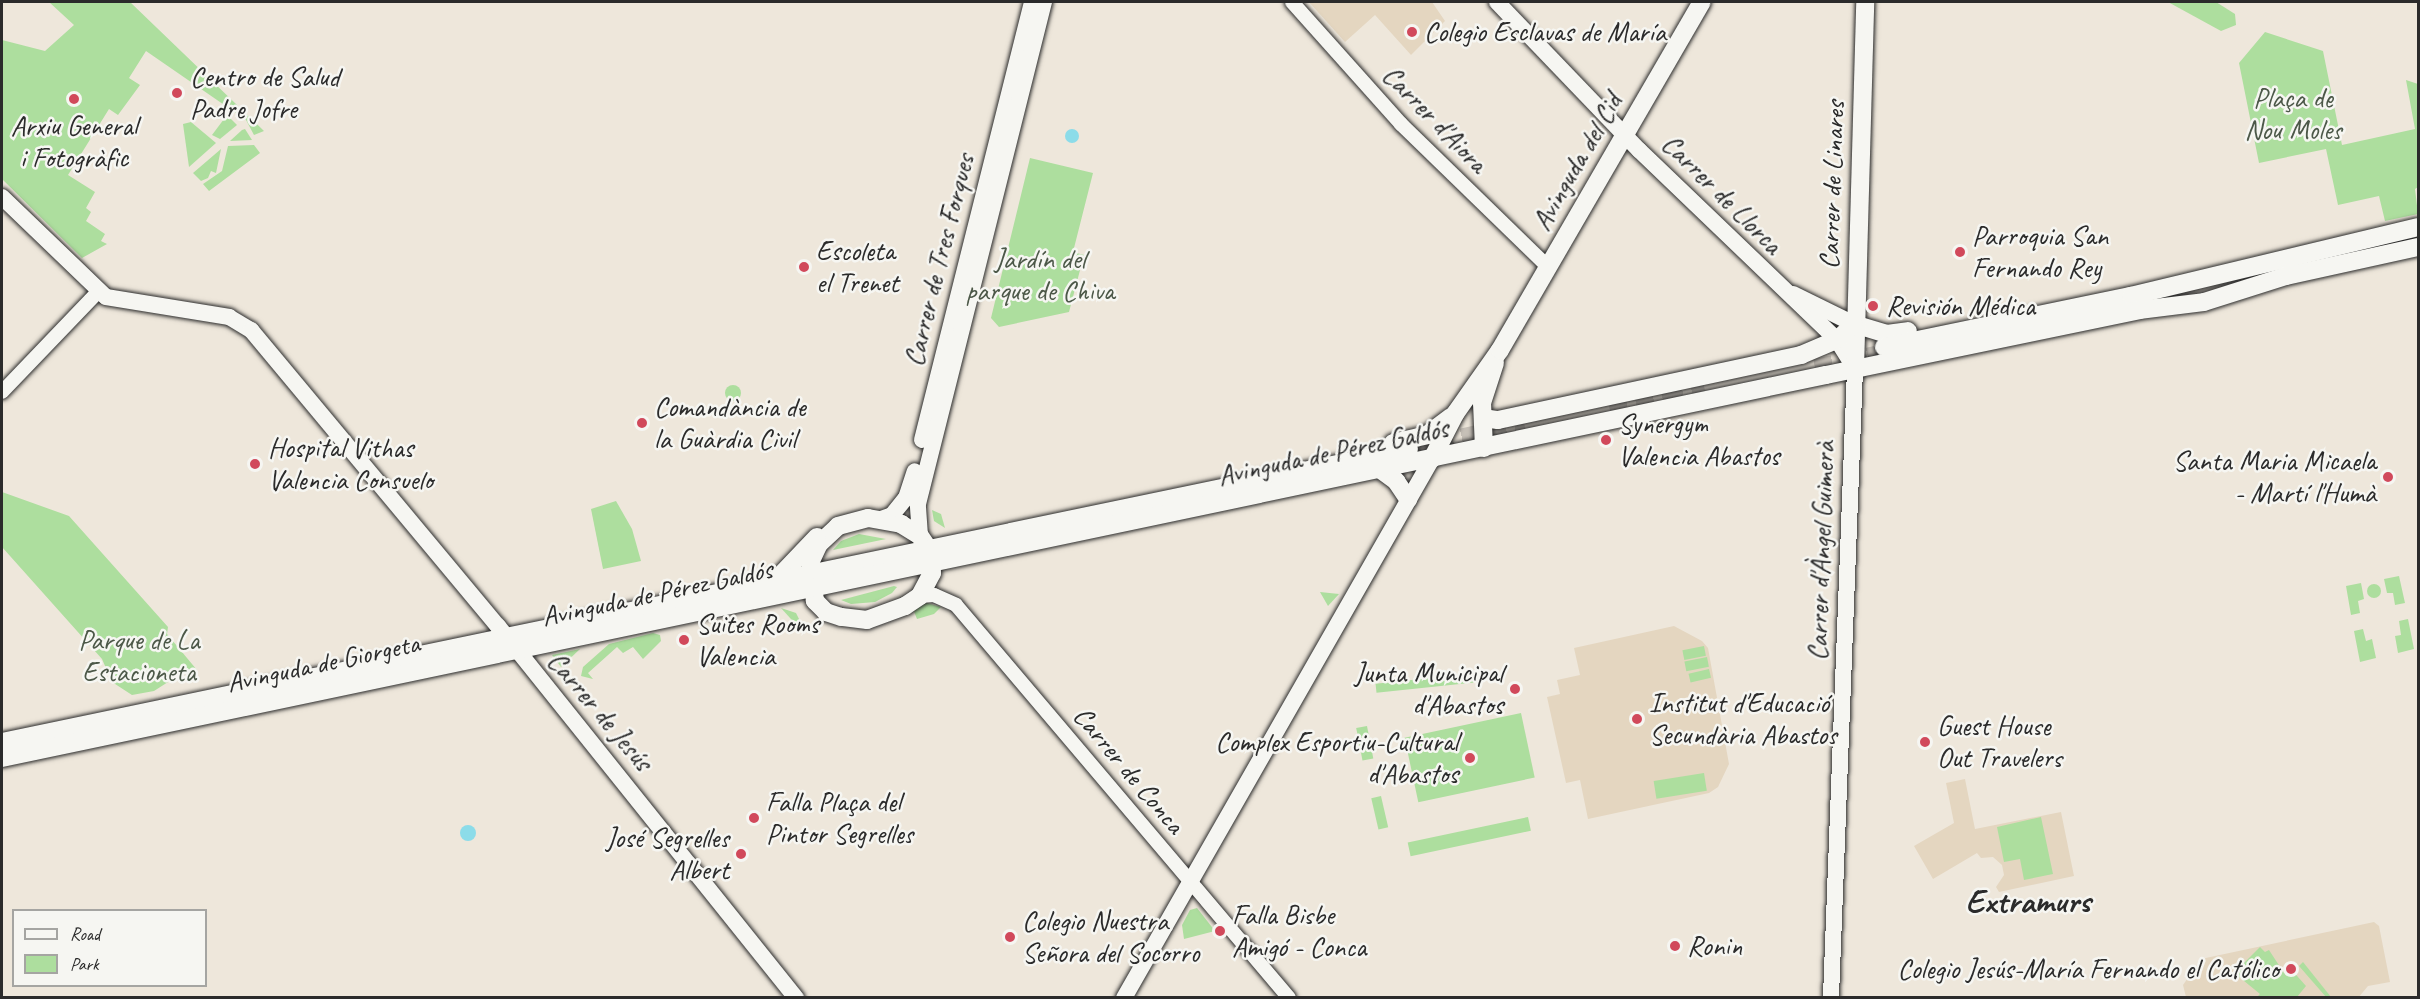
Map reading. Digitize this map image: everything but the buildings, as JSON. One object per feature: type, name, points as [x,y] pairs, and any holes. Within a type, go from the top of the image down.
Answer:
[{"type":"main road","name":"Carrer de Tres Forques","points":[[926,549],[918,504],[1013,102],[1032,2]]},
{"type":"main road","name":"Carrer de Tres Forques","points":[[880,519],[892,515],[910,492],[1013,102],[1044,2]]},
{"type":"main road","name":"Carrer de Llorca","points":[[1497,2],[1624,135],[1771,280],[1837,340],[1855,369]]},
{"type":"main road","name":"Avinguda del Cid","points":[[1432,459],[1455,414],[1500,350],[1702,2]]},
{"type":"main road","name":"Carrer de Linares","points":[[1855,369],[1854,324],[1865,2]]},
{"type":"main road","points":[[2,197],[99,291]]},
{"type":"main road","name":"Avinguda de Pérez Galdós","points":[[2418,227],[2210,274],[2132,296],[1885,350],[2150,297],[2255,284],[2418,247]]},
{"type":"main road","name":"Avinguda de Pérez Galdós","points":[[1634,415],[1702,385],[1801,355],[1837,340],[1854,324],[1879,333],[1896,334],[2130,284],[2210,274]]},
{"type":"main road","points":[[1771,280],[1854,324]]},
{"type":"main road","name":"Avinguda de Pérez Galdós","points":[[509,644],[810,580],[926,549],[1042,531],[1382,470],[2139,310],[2204,302],[2255,284]]},
{"type":"main road","name":"Carrer de Jesús","points":[[99,291],[117,300],[229,317],[245,323],[796,998]]},
{"type":"main road","name":"Avinguda del Cid","points":[[1485,448],[1482,403],[1500,350]]},
{"type":"main road","name":"Avinguda de Pérez Galdós","points":[[1484,418],[1498,420],[1815,366]]},
{"type":"main road","name":"Carrer d'Àngel Guimerà","points":[[1830,994],[1855,369]]},
{"type":"main road","points":[[1524,427],[1610,409]]},
{"type":"main road","name":"Avinguda de Pérez Galdós","points":[[1042,531],[1084,510],[1420,438],[1455,414]]},
{"type":"main road","name":"Avinguda de Pérez Galdós","points":[[1042,531],[1410,451]]},
{"type":"main road","points":[[1124,998],[1432,459]]},
{"type":"main road","points":[[1382,470],[1396,481],[1408,499]]},
{"type":"main road","name":"Avinguda de Pérez Galdós","points":[[777,579],[812,541],[851,520],[880,519],[901,524],[926,549]]},
{"type":"main road","name":"Avinguda de Pérez Galdós","points":[[838,525],[819,544],[810,580],[818,604],[826,612],[859,620],[886,615],[920,596]]},
{"type":"main road","points":[[920,596],[930,580],[926,549]]},
{"type":"main road","name":"Avinguda de Pérez Galdós","points":[[509,644],[777,579],[810,580]]},
{"type":"main road","name":"Avinguda de Giorgeta","points":[[2,742],[509,644]]},
{"type":"main road","name":"Avinguda de Giorgeta","points":[[2,758],[509,644]]},
{"type":"street","name":"Carrer d'Aiora","points":[[1292,2],[1401,124],[1548,267]]},
{"type":"street","points":[[2,393],[99,291]]},
{"type":"street","name":"Carrer de Conca","points":[[920,596],[934,595],[956,605],[1289,998]]},
{"type":"shaded area","name":"Colegio Esclavas de María","points":[[1309,2],[1432,2],[1445,21],[1411,55],[1375,15],[1345,42]]},
{"type":"shaded area","name":"Institut d'Educació Secundària Abastos","points":[[1674,626],[1702,641],[1708,648],[1729,764],[1718,787],[1709,793],[1588,819],[1580,780],[1566,783],[1547,697],[1560,694],[1557,680],[1580,675],[1574,648]]},
{"type":"shaded area","points":[[1965,779],[1975,829],[2061,812],[2074,876],[1999,892],[1996,887],[2004,875],[2002,865],[1993,857],[1981,858],[1977,853],[1933,879],[1914,846],[1954,823],[1946,783]]},
{"type":"shaded area","name":"Colegio Jesús-María Fernando el Católico","points":[[2374,922],[2379,926],[2390,982],[2368,986],[2358,998],[2186,997],[2183,985],[2201,959]]},
{"type":"green space","points":[[49,2],[130,2],[264,131],[254,135],[246,120],[146,51],[129,78],[140,85],[118,115],[109,109],[68,175],[95,192],[86,208],[91,212],[86,221],[105,234],[101,241],[107,244],[82,258],[2,179],[2,40],[45,51],[74,25]]},
{"type":"green space","points":[[2168,2],[2216,2],[2235,14],[2236,25],[2221,31]]},
{"type":"green space","name":"Plaça de Nou Moles","points":[[2265,32],[2323,51],[2342,145],[2415,129],[2406,80],[2418,84],[2418,187],[2415,189],[2418,214],[2385,221],[2379,196],[2338,205],[2326,149],[2259,163],[2239,63]]},
{"type":"green space","points":[[227,115],[237,125],[220,139],[212,135]]},
{"type":"green space","points":[[191,122],[216,143],[189,167],[183,124]]},
{"type":"green space","points":[[245,129],[252,140],[230,141],[242,130]]},
{"type":"green space","points":[[254,145],[260,153],[209,191],[203,184],[222,171],[228,146]]},
{"type":"green space","points":[[221,149],[216,173],[211,171],[208,178],[201,181],[193,173]]},
{"type":"green space","name":"Jardín del parque de Chiva","points":[[1030,158],[1093,173],[1073,252],[1084,255],[1069,312],[999,327],[991,318]]},
{"type":"green space","points":[[730,385],[736,385],[741,393],[739,399],[730,401],[725,396],[725,390]]},
{"type":"green space","name":"Parque de La Estacioneta","points":[[2,492],[69,516],[168,627],[167,634],[197,670],[179,675],[154,691],[132,695],[112,682],[102,659],[2,547]]},
{"type":"green space","points":[[616,501],[632,529],[641,561],[603,569],[591,509]]},
{"type":"green space","points":[[932,510],[941,514],[945,528],[934,521]]},
{"type":"green space","points":[[859,534],[886,539],[833,550],[841,541]]},
{"type":"green space","points":[[2399,576],[2405,603],[2395,605],[2393,593],[2387,593],[2384,579]]},
{"type":"green space","points":[[2361,583],[2364,599],[2358,601],[2360,613],[2351,615],[2346,586]]},
{"type":"green space","points":[[2374,584],[2379,586],[2381,591],[2379,596],[2374,598],[2369,596],[2367,591],[2369,586]]},
{"type":"green space","points":[[897,587],[892,593],[875,602],[851,604],[841,600]]},
{"type":"green space","points":[[1320,592],[1339,594],[1328,606]]},
{"type":"green space","points":[[927,603],[941,607],[934,614],[917,619],[913,609]]},
{"type":"green space","points":[[781,608],[796,613],[801,623],[800,629]]},
{"type":"green space","points":[[2408,619],[2414,649],[2398,653],[2395,636],[2401,635],[2399,621]]},
{"type":"green space","points":[[2363,629],[2366,641],[2372,639],[2376,658],[2360,662],[2354,631]]},
{"type":"green space","points":[[653,633],[660,635],[661,641],[643,659],[633,647],[623,653],[617,647],[588,673],[593,679],[581,676],[583,667],[609,644]]},
{"type":"green space","points":[[1704,646],[1706,656],[1684,660],[1682,650]]},
{"type":"green space","points":[[580,649],[561,667],[552,655]]},
{"type":"green space","points":[[1707,657],[1709,667],[1686,671],[1684,661]]},
{"type":"green space","points":[[1709,669],[1711,678],[1691,682],[1689,674]]},
{"type":"green space","points":[[1478,673],[1479,682],[1377,693],[1376,684]]},
{"type":"green space","name":"Complex Esportiu-Cultural d'Abastos","points":[[1521,713],[1535,778],[1418,802],[1405,738]]},
{"type":"green space","points":[[1367,726],[1373,758],[1362,760],[1356,728]]},
{"type":"green space","points":[[1704,773],[1707,791],[1656,799],[1654,781]]},
{"type":"green space","points":[[1381,796],[1388,827],[1378,829],[1371,798]]},
{"type":"green space","points":[[1528,817],[1531,831],[1411,856],[1408,843]]},
{"type":"green space","points":[[2041,817],[2053,874],[2024,880],[2020,859],[2004,862],[1997,827]]},
{"type":"green space","points":[[1197,908],[1215,931],[1184,939],[1182,925],[1190,910]]},
{"type":"green space","points":[[2260,947],[2265,952],[2269,950],[2284,973],[2290,968],[2306,986],[2297,997],[2257,997],[2260,994],[2238,976],[2237,970]]},
{"type":"green space","points":[[2303,962],[2331,997],[2326,997],[2299,966]]},
{"type":"water","points":[[1072,129],[1077,131],[1079,136],[1077,141],[1072,143],[1067,141],[1065,136],[1067,131]]},
{"type":"water","points":[[468,825],[474,827],[476,833],[474,839],[468,841],[462,839],[460,833],[462,827]]},
{"type":"tunnel","points":[[1815,368],[1885,353]]},
{"type":"tunnel","points":[[1665,395],[1704,386]]},
{"type":"tunnel","points":[[1610,411],[1679,397]]},
{"type":"tunnel","points":[[1409,449],[1524,424]]},
{"type":"place","name":"Colegio Esclavas de María","points":[[1412,32]]},
{"type":"place","name":"Centro de Salud Padre Jofre","points":[[177,93]]},
{"type":"place","name":"Arxiu General i Fotogràfic","points":[[74,99]]},
{"type":"place","name":"Parroquia San Fernando Rey","points":[[1960,252]]},
{"type":"place","name":"Escoleta el Trenet","points":[[804,267]]},
{"type":"place","name":"Revisión Médica","points":[[1873,306]]},
{"type":"place","name":"Comandància de la Guàrdia Civil","points":[[642,423]]},
{"type":"place","name":"Synergym Valencia Abastos","points":[[1606,440]]},
{"type":"place","name":"Hospital Vithas Valencia Consuelo","points":[[255,464]]},
{"type":"place","name":"Santa Maria Micaela - Martí l'Humà","points":[[2388,477]]},
{"type":"place","name":"Suites Rooms Valencia","points":[[684,640]]},
{"type":"place","name":"Junta Municipal d'Abastos","points":[[1515,689]]},
{"type":"place","name":"Institut d'Educació Secundària Abastos","points":[[1637,719]]},
{"type":"place","name":"Guest House Out Travelers","points":[[1925,742]]},
{"type":"place","name":"Complex Esportiu-Cultural d'Abastos","points":[[1470,758]]},
{"type":"place","name":"Falla Plaça del Pintor Segrelles","points":[[754,818]]},
{"type":"place","name":"José Segrelles Albert","points":[[741,854]]},
{"type":"place","name":"Falla Bisbe Amigó - Conca","points":[[1220,931]]},
{"type":"place","name":"Colegio Nuestra Señora del Socorro","points":[[1010,937]]},
{"type":"place","name":"Ronin","points":[[1675,946]]},
{"type":"place","name":"Colegio Jesús-María Fernando el Católico","points":[[2291,969]]},
{"type":"district","name":"Extramurs","points":[[2028,901]]}]
